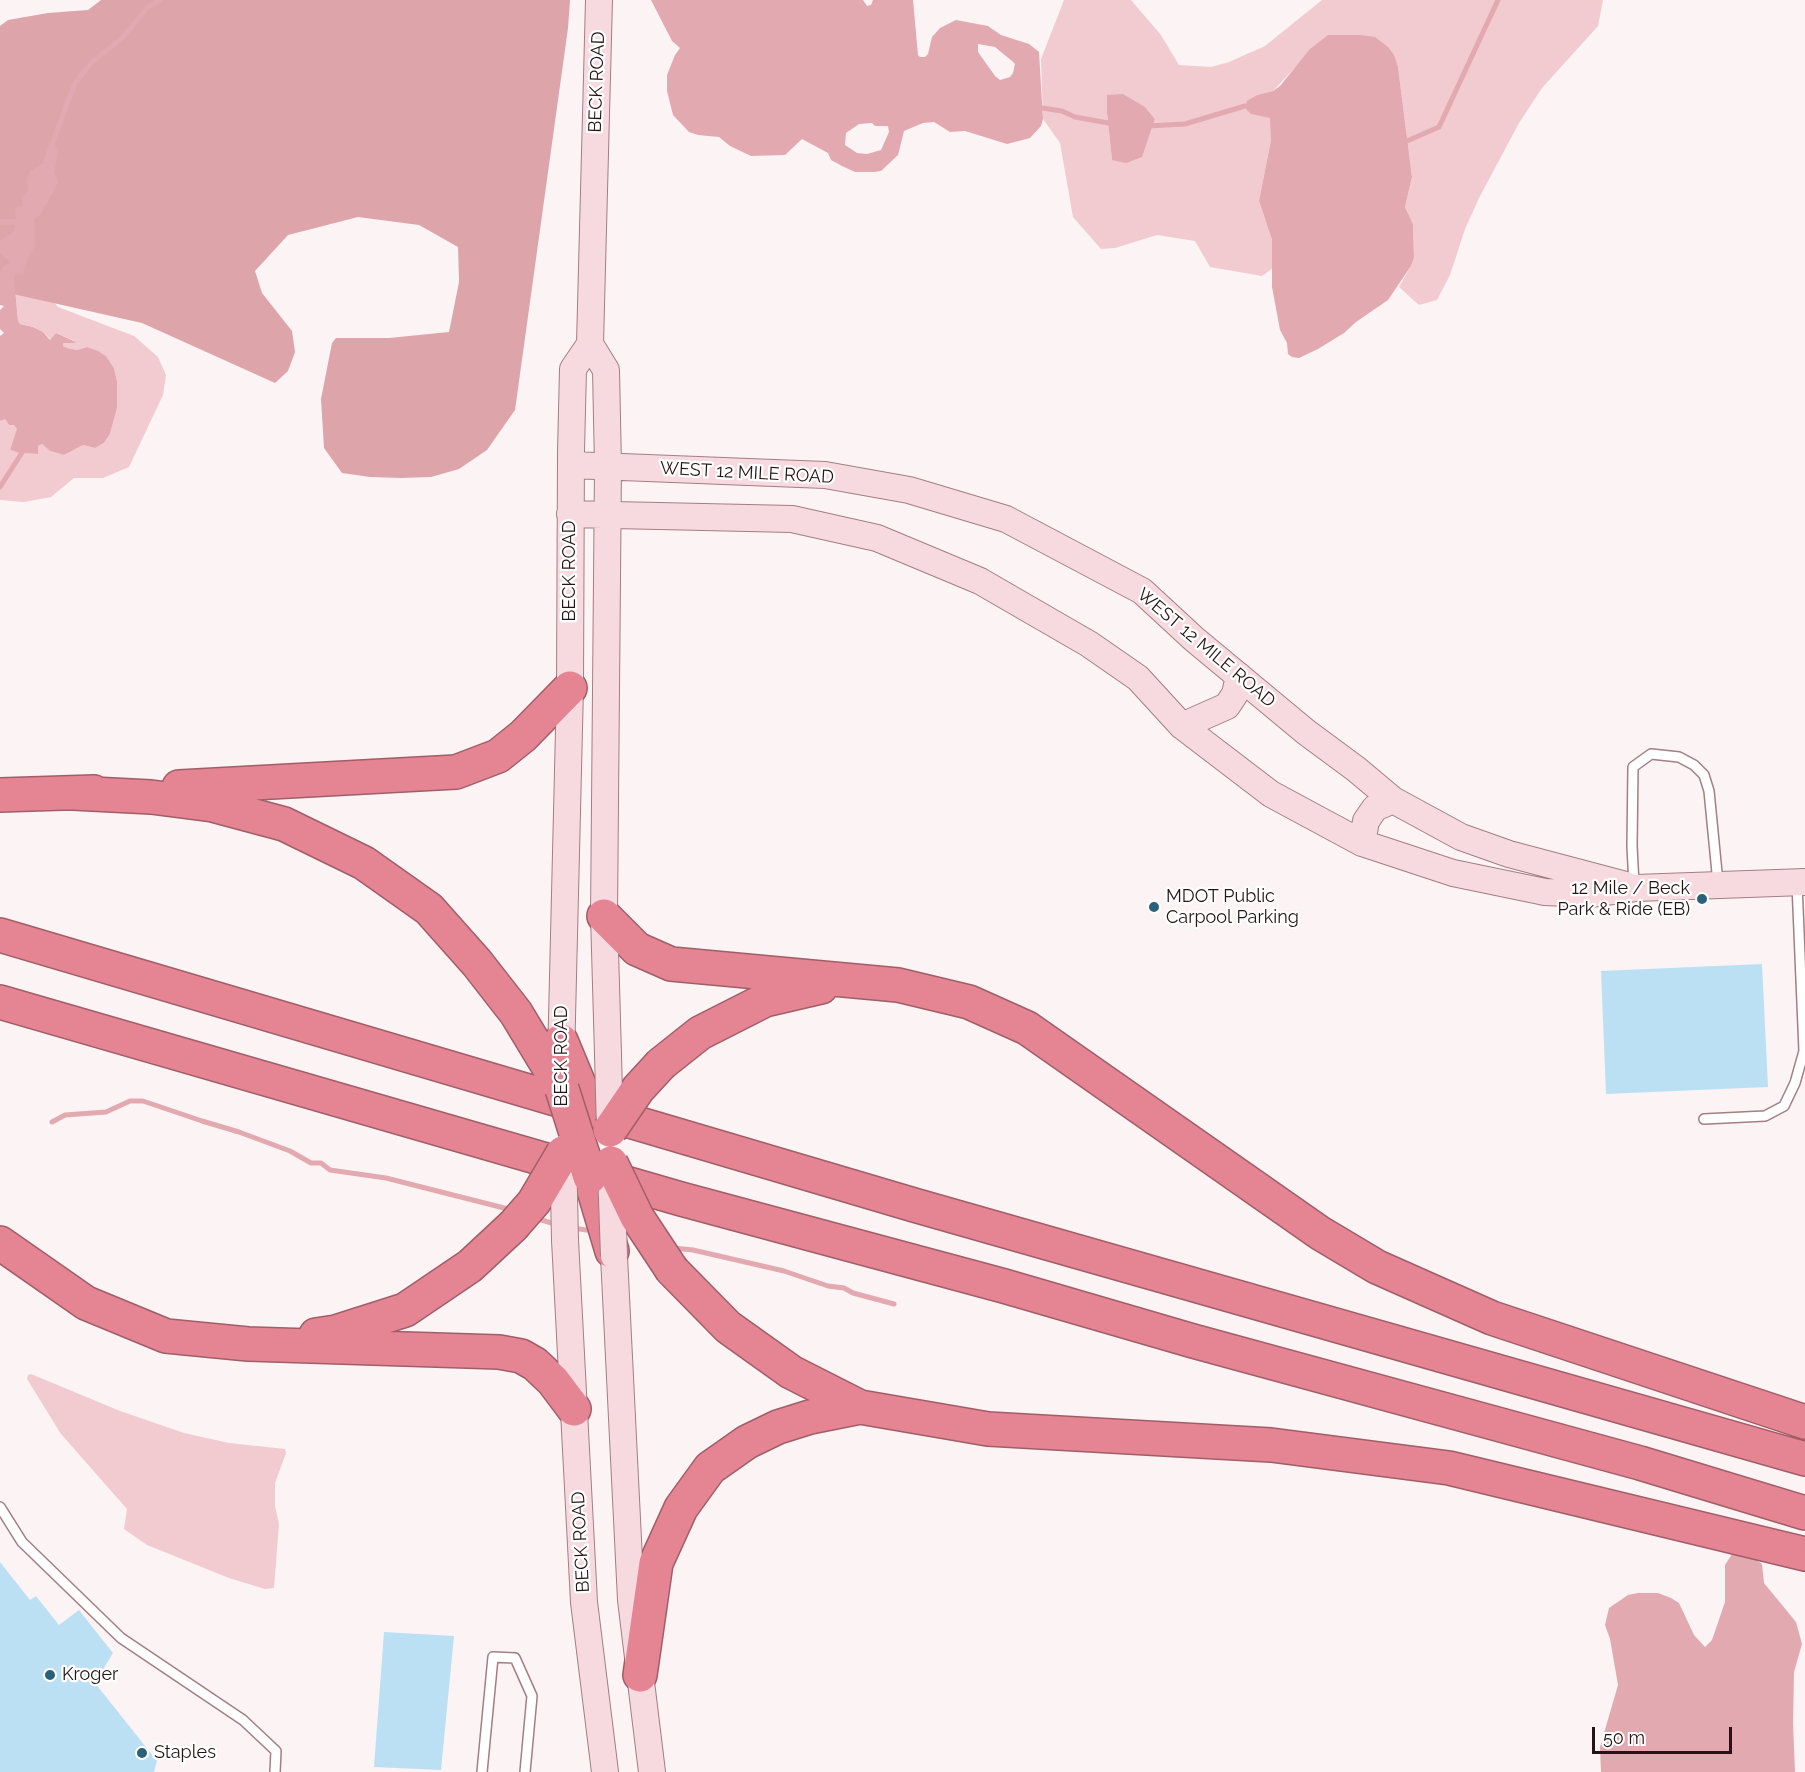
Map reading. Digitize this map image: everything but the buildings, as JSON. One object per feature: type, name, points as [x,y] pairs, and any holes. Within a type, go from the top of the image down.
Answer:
[{"type":"highway","points":[[0,795],[456,772],[498,756],[523,736],[570,688]]},
{"type":"highway","points":[[74,793],[152,797],[213,805],[284,824],[364,863],[429,909],[477,963],[516,1013],[572,1119],[603,1154],[637,1217],[672,1270],[728,1327],[791,1372],[860,1407],[988,1429],[1271,1445],[1449,1468],[1805,1554]]},
{"type":"highway","points":[[604,916],[637,950],[671,964],[898,985],[969,1002],[1027,1028],[1310,1226],[1377,1267],[1492,1318],[1805,1422]]},
{"type":"highway","points":[[0,935],[946,1214],[1805,1459]]},
{"type":"highway","points":[[566,1240],[603,1154],[638,1089],[661,1064],[700,1033],[765,1000],[827,986],[898,985]]},
{"type":"highway","points":[[0,1002],[681,1199],[1004,1286],[1194,1341],[1640,1463],[1805,1513]]},
{"type":"highway","points":[[561,1041],[572,1119]]},
{"type":"highway","points":[[248,1344],[336,1332],[405,1310],[470,1266],[513,1226],[534,1202],[572,1119],[608,1054]]},
{"type":"highway","points":[[603,1154],[614,1256]]},
{"type":"highway","points":[[0,1243],[86,1304],[166,1336],[248,1344],[499,1352],[520,1356],[535,1364],[553,1381],[574,1409]]},
{"type":"highway","points":[[640,1675],[656,1563],[681,1509],[710,1468],[747,1442],[778,1427],[810,1417],[860,1407]]},
{"type":"main road","name":"BECK ROAD","points":[[561,1041],[570,688],[573,369],[590,344],[599,0]]},
{"type":"main road","name":"BECK ROAD","points":[[590,344],[606,370],[608,466],[604,916],[608,1054],[603,1154]]},
{"type":"main road","name":"WEST 12 MILE ROAD","points":[[571,465],[825,475],[909,490],[1006,519],[1142,591],[1194,639],[1393,800],[1461,837],[1509,854],[1616,881],[1635,888]]},
{"type":"main road","name":"WEST 12 MILE ROAD","points":[[570,514],[792,519],[877,538],[980,581],[1089,644],[1138,678],[1182,726],[1271,794],[1362,843],[1453,873],[1545,892],[1590,894],[1635,888],[1801,882]]},
{"type":"main road","points":[[1182,726],[1227,706],[1235,694],[1239,676]]},
{"type":"main road","points":[[1362,843],[1366,821],[1375,808],[1393,800]]},
{"type":"main road","name":"BECK ROAD","points":[[572,1119],[566,1240],[574,1409],[584,1602],[605,1772]]},
{"type":"main road","points":[[614,1256],[631,1600],[651,1772]]},
{"type":"lane","points":[[1635,888],[1632,846],[1632,767],[1651,754],[1679,757],[1694,765],[1704,775],[1709,791],[1718,885]]},
{"type":"lane","points":[[1704,1119],[1765,1116],[1784,1106],[1795,1083],[1804,1052],[1801,882]]},
{"type":"lane","points":[[0,1507],[22,1542],[121,1638],[243,1720],[276,1751],[274,1772]]},
{"type":"lane","points":[[482,1772],[493,1657],[515,1658],[532,1696],[525,1772]]},
{"type":"shaded area","points":[[101,0],[570,0],[515,410],[487,450],[459,469],[431,477],[401,478],[342,473],[324,448],[321,399],[332,343],[336,338],[389,338],[449,332],[459,282],[458,247],[419,225],[358,217],[288,235],[255,271],[262,293],[292,331],[295,352],[288,371],[275,383],[142,323],[0,291],[0,26],[8,20],[48,13],[88,10]]},
{"type":"shaded area","points":[[651,0],[863,0],[867,6],[871,5],[873,0],[913,0],[920,57],[928,54],[932,37],[940,28],[956,20],[988,26],[1001,35],[1029,44],[1039,52],[1043,119],[1041,126],[1030,138],[1007,144],[965,131],[950,132],[934,122],[923,123],[904,131],[898,155],[881,171],[874,172],[855,172],[831,160],[828,153],[802,139],[785,155],[751,156],[730,146],[719,137],[689,132],[673,115],[667,91],[667,75],[680,48],[672,41]],"holes":[[[978,44],[995,47],[1015,64],[1010,77],[1000,80],[995,76],[978,52]],[[872,123],[875,126],[888,126],[889,132],[881,150],[867,154],[857,153],[845,145],[846,133],[859,124]]]},
{"type":"shaded area","points":[[1064,0],[1131,0],[1161,35],[1179,65],[1211,67],[1229,62],[1265,46],[1322,0],[1603,0],[1598,26],[1542,88],[1519,123],[1479,198],[1465,229],[1450,275],[1437,300],[1419,305],[1399,287],[1414,258],[1413,224],[1405,207],[1412,177],[1398,67],[1303,59],[1273,91],[1257,95],[1247,102],[1245,106],[1252,114],[1270,117],[1272,127],[1259,201],[1272,240],[1273,268],[1262,276],[1210,267],[1195,241],[1157,235],[1115,248],[1101,249],[1073,217],[1060,143],[1043,119],[1041,59]],"holes":[[[1107,95],[1145,107],[1155,119],[1146,145],[1112,160]]]},
{"type":"shaded area","points":[[1328,35],[1375,37],[1394,55],[1398,67],[1412,177],[1405,207],[1413,224],[1414,258],[1388,300],[1344,333],[1299,358],[1288,354],[1287,343],[1280,330],[1272,287],[1272,240],[1259,201],[1271,140],[1270,118],[1251,114],[1245,106],[1247,101],[1257,95],[1273,91],[1280,86],[1310,49]]},
{"type":"shaded area","points":[[76,61],[98,70],[114,92],[123,134],[118,148],[70,217],[39,254],[39,285],[58,307],[134,336],[158,357],[166,375],[163,395],[129,467],[103,478],[74,478],[51,497],[24,502],[0,500],[0,421],[5,418],[9,425],[14,425],[18,429],[10,450],[38,454],[38,446],[42,444],[50,451],[64,455],[83,445],[95,448],[104,443],[110,434],[117,408],[117,381],[114,368],[106,356],[87,347],[77,350],[67,348],[63,346],[63,343],[75,341],[56,333],[51,340],[43,332],[20,324],[18,321],[14,277],[17,273],[23,274],[35,245],[34,219],[41,214],[58,183],[54,172],[58,154],[53,143],[49,145],[50,153],[44,163],[30,171],[26,184],[29,190],[22,199],[23,206],[15,208],[14,231],[0,241],[0,186],[32,88],[56,63]]},
{"type":"shaded area","points":[[1123,94],[1145,107],[1155,119],[1142,157],[1126,163],[1112,160],[1107,113],[1107,95]]},
{"type":"shaded area","points":[[51,143],[55,144],[58,154],[54,172],[58,183],[41,214],[34,219],[35,245],[23,274],[17,273],[14,277],[18,321],[20,324],[43,332],[50,340],[56,333],[76,342],[63,343],[63,346],[67,348],[77,350],[87,347],[98,351],[106,356],[114,368],[117,381],[117,408],[110,434],[104,443],[95,448],[83,445],[64,455],[50,451],[42,444],[38,446],[38,454],[10,450],[17,429],[14,425],[9,425],[5,419],[0,421],[0,336],[4,333],[0,329],[0,310],[4,306],[0,305],[0,273],[3,267],[10,262],[0,254],[0,241],[14,231],[15,208],[23,205],[22,198],[28,190],[26,184],[30,171],[44,163]]},
{"type":"shaded area","points":[[31,1374],[120,1411],[184,1433],[229,1443],[285,1449],[286,1453],[275,1483],[275,1506],[279,1524],[274,1588],[265,1589],[229,1578],[147,1545],[124,1529],[127,1509],[61,1434],[27,1379]]},
{"type":"shaded area","points":[[1732,1554],[1748,1554],[1762,1564],[1764,1583],[1796,1622],[1802,1644],[1794,1672],[1795,1772],[1601,1772],[1600,1747],[1618,1685],[1610,1639],[1605,1625],[1609,1608],[1628,1595],[1638,1593],[1658,1593],[1671,1598],[1679,1603],[1694,1635],[1705,1647],[1712,1640],[1725,1602],[1725,1565]]},
{"type":"waterway","points":[[46,160],[75,83],[91,63],[122,38],[148,7],[161,0]]},
{"type":"waterway","points":[[1407,141],[1439,127],[1498,0]]},
{"type":"waterway","points":[[1147,126],[1185,124],[1245,106]]},
{"type":"waterway","points":[[1042,108],[1114,124]]},
{"type":"waterway","points":[[0,222],[20,222]]},
{"type":"waterway","points":[[0,487],[25,448]]},
{"type":"waterway","points":[[52,1122],[65,1115],[106,1112],[130,1101],[143,1101],[239,1132],[290,1151],[311,1163],[321,1163],[330,1170],[386,1178],[512,1210]]},
{"type":"waterway","points":[[535,1218],[558,1225]]},
{"type":"waterway","points":[[573,1228],[593,1231]]},
{"type":"waterway","points":[[673,1248],[693,1250],[784,1271],[894,1304]]},
{"type":"place","name":"12 Mile / Beck Park & Ride (EB)","points":[[1702,899]]},
{"type":"place","name":"MDOT Public Carpool Parking","points":[[1154,907]]},
{"type":"place","name":"Kroger","points":[[50,1675]]},
{"type":"place","name":"Staples","points":[[142,1753]]}]
